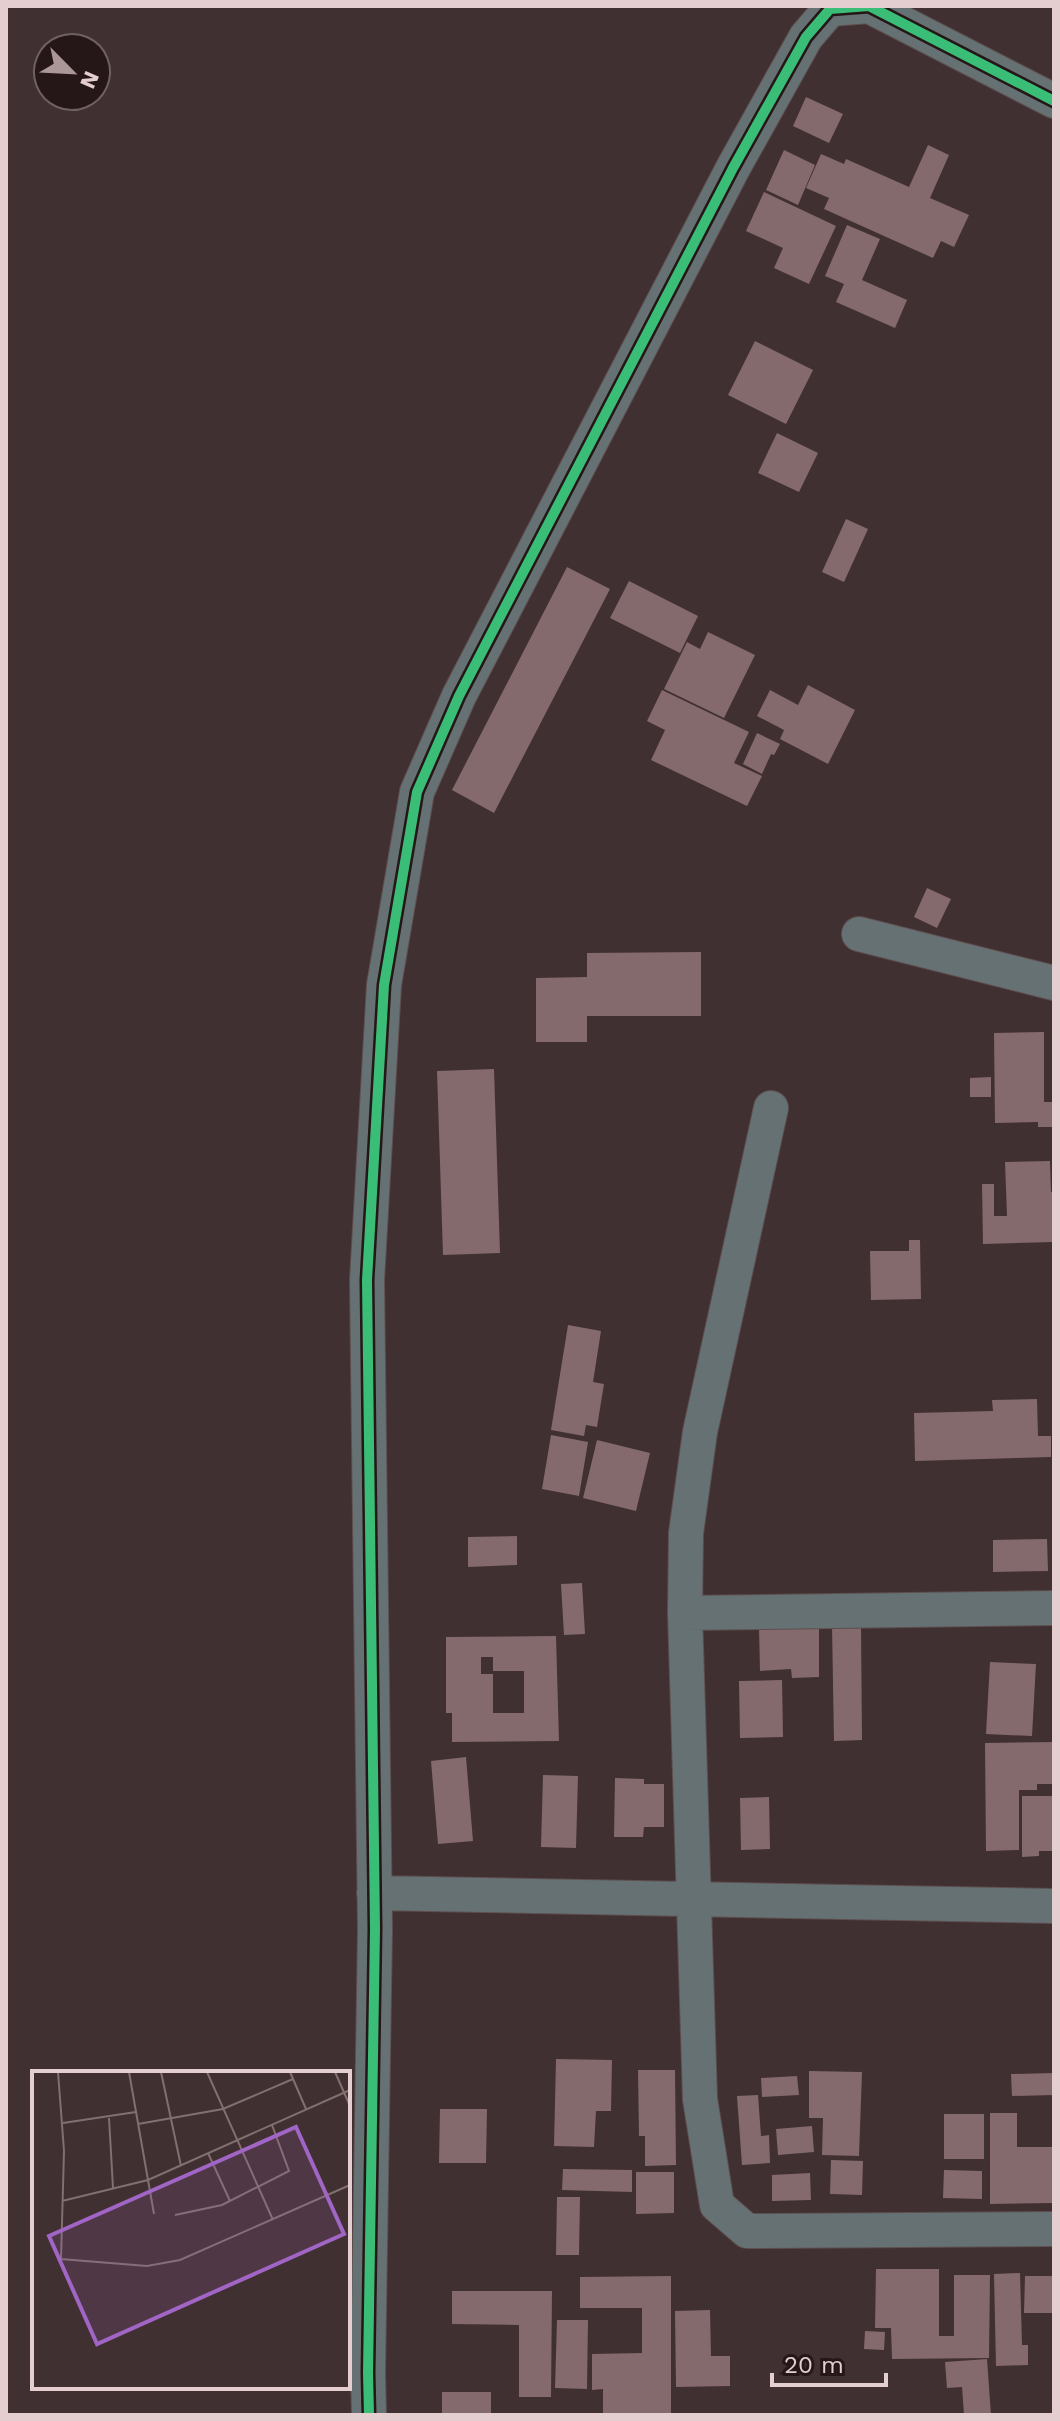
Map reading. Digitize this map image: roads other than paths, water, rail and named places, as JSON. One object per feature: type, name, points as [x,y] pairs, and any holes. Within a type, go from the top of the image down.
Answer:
[{"type":"street","points":[[369,2415],[374,1893],[367,1280],[384,985],[417,792],[459,696],[733,168],[806,37],[830,9],[869,6],[1054,101]]},
{"type":"street","points":[[859,934],[1054,983]]},
{"type":"street","points":[[771,1108],[700,1432],[686,1533],[685,1613],[700,2099],[717,2205],[747,2231],[1054,2229]]},
{"type":"street","points":[[685,1613],[1054,1608]]},
{"type":"street","points":[[374,1893],[1054,1906]]}]
